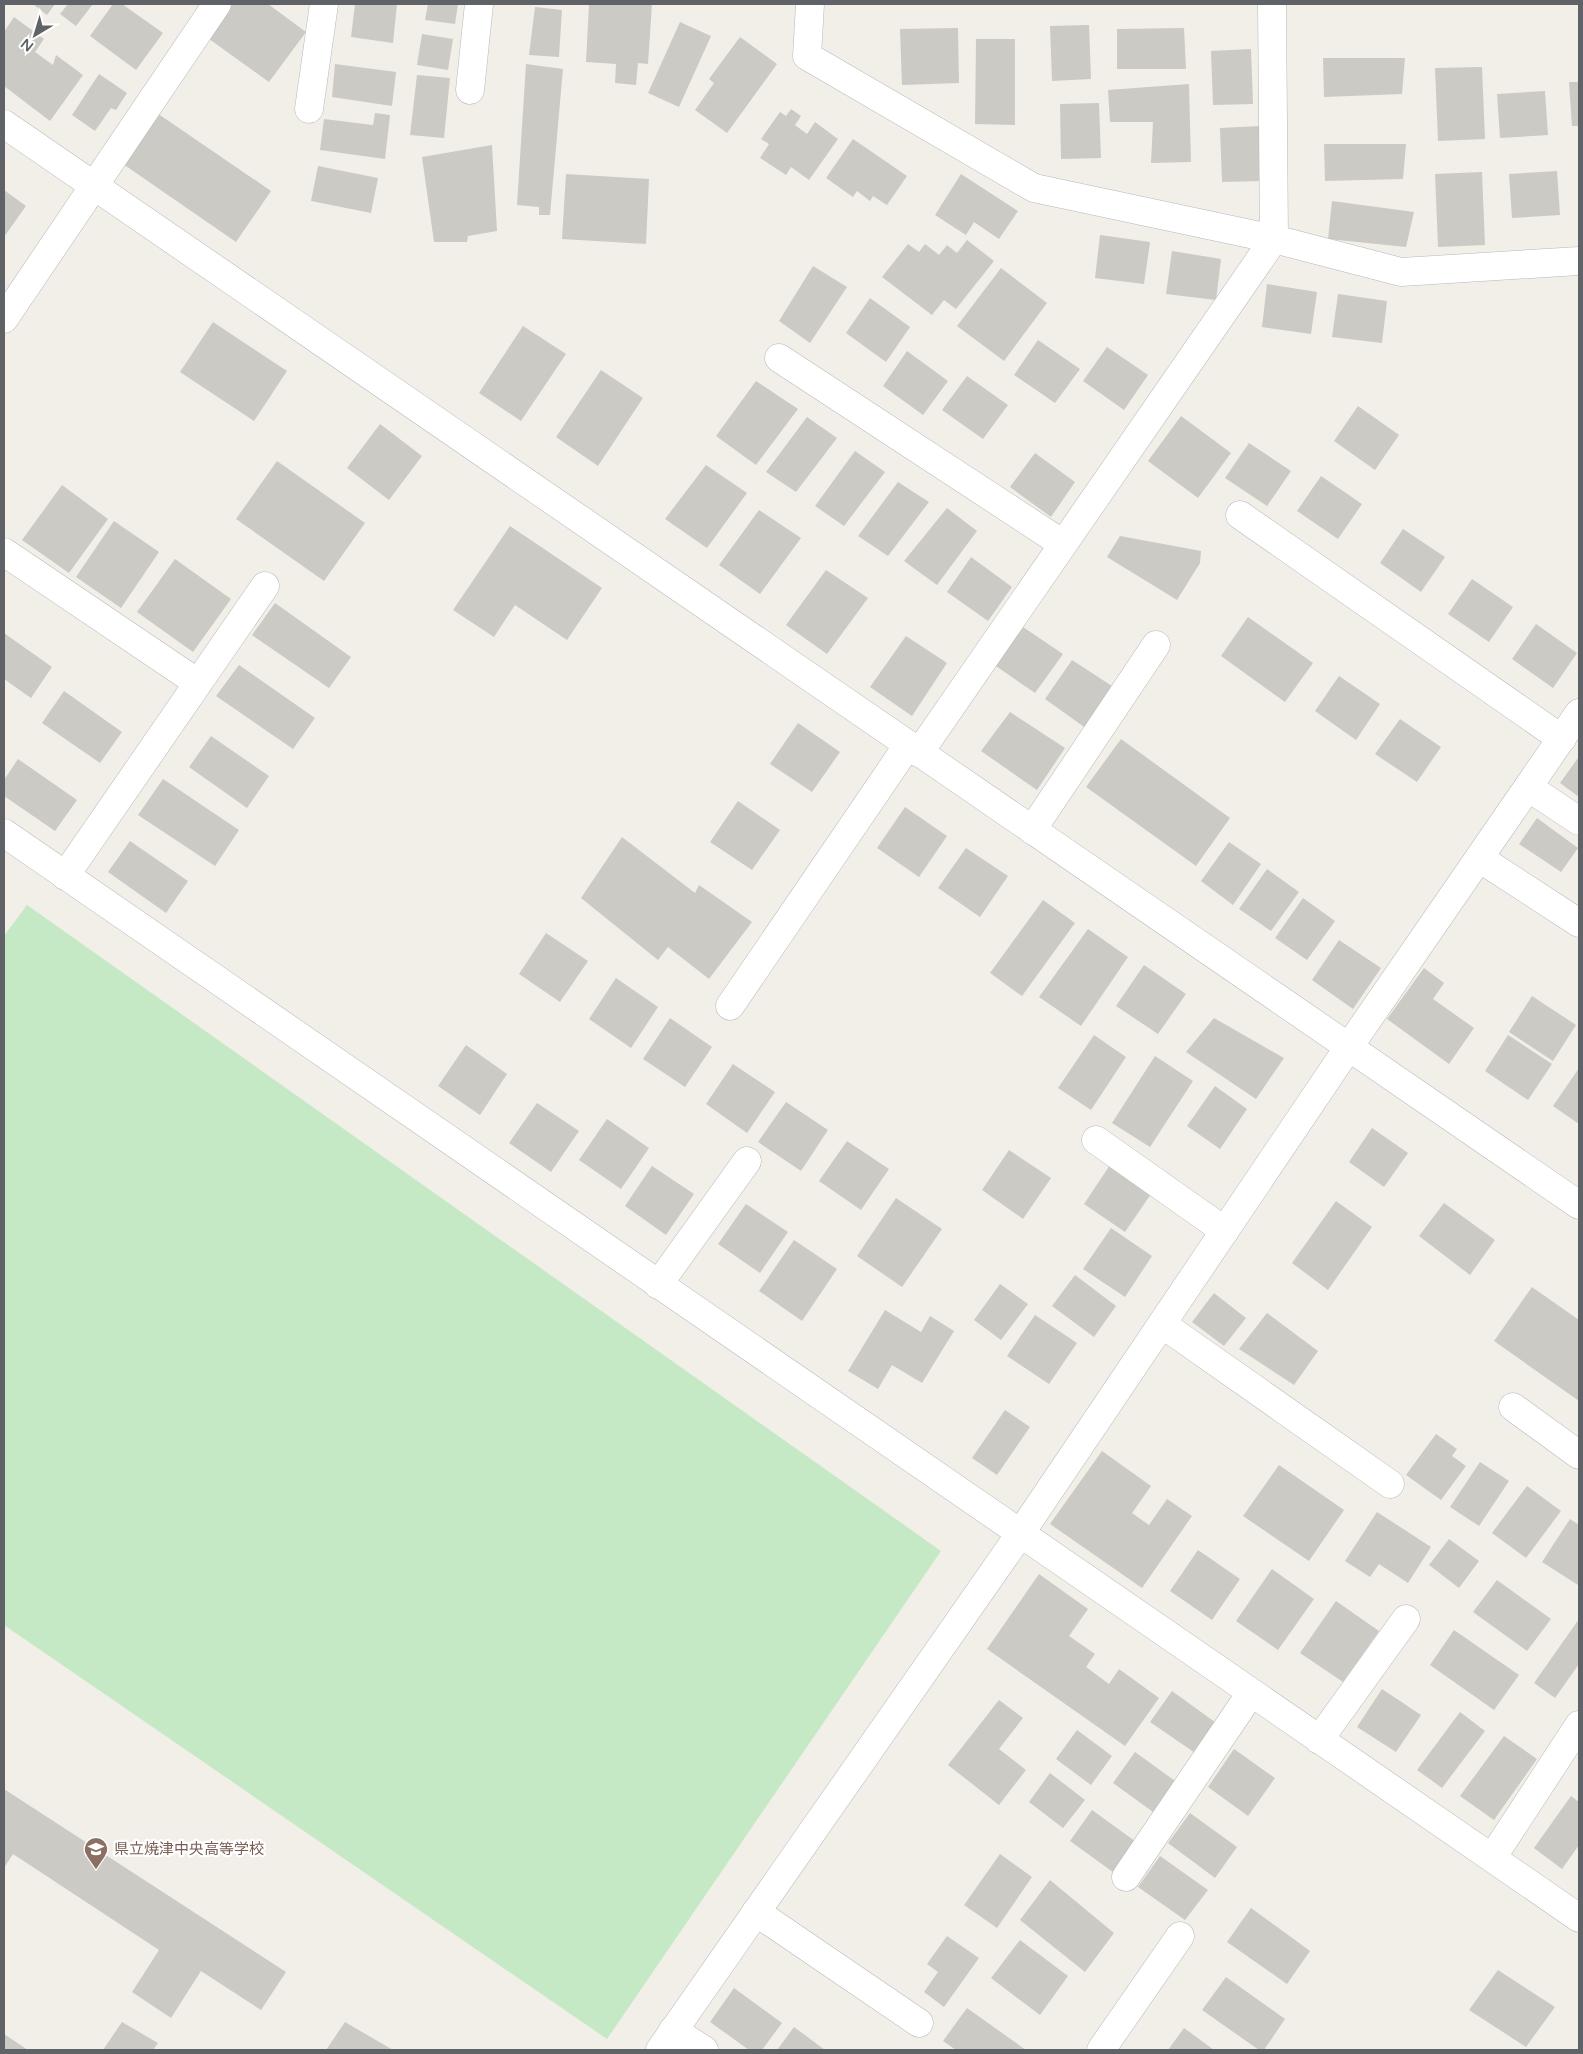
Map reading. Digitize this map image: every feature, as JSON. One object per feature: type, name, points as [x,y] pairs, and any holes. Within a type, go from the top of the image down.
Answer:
[{"type":"street","points":[[4,319],[217,4]]},
{"type":"street","points":[[308,109],[324,4]]},
{"type":"street","points":[[470,90],[479,4]]},
{"type":"street","points":[[810,4],[807,56],[1034,188],[1274,238],[1401,272],[1579,261]]},
{"type":"street","points":[[730,1006],[913,749],[1063,544],[1274,238],[1272,4]]},
{"type":"street","points":[[4,124],[1579,1205]]},
{"type":"street","points":[[778,358],[1063,544]]},
{"type":"street","points":[[1240,515],[1562,738]]},
{"type":"street","points":[[4,552],[198,683]]},
{"type":"street","points":[[65,876],[265,586]]},
{"type":"street","points":[[1032,830],[1156,645]]},
{"type":"street","points":[[704,2050],[667,2040],[1020,1534],[1348,1048],[1579,713]]},
{"type":"street","points":[[1528,787],[1579,821]]},
{"type":"street","points":[[4,833],[1579,1918]]},
{"type":"street","points":[[1480,858],[1579,923]]},
{"type":"street","points":[[1096,1140],[1225,1231]]},
{"type":"street","points":[[658,1285],[747,1162]]},
{"type":"street","points":[[1162,1324],[1390,1484]]},
{"type":"street","points":[[1513,1406],[1579,1455]]},
{"type":"street","points":[[1319,1740],[1406,1619]]},
{"type":"street","points":[[1126,1877],[1251,1692]]},
{"type":"street","points":[[1492,1858],[1579,1725]]},
{"type":"street","points":[[756,1912],[919,2023]]},
{"type":"street","points":[[1101,2050],[1180,1936]]},
{"type":"green space","points":[[27,905],[941,1551],[607,2039],[4,1625],[4,936]]},
{"type":"building","points":[[33,4],[55,4],[47,15]]},
{"type":"building","points":[[68,4],[93,4],[76,26],[60,14]]},
{"type":"building","points":[[113,4],[122,4],[163,33],[136,70],[90,36]]},
{"type":"building","points":[[229,4],[268,4],[306,32],[269,82],[205,36]]},
{"type":"building","points":[[355,4],[397,4],[393,43],[351,37]]},
{"type":"building","points":[[428,4],[458,4],[455,24],[425,20]]},
{"type":"building","points":[[589,4],[652,4],[648,64],[638,63],[636,85],[615,83],[616,64],[586,62]]},
{"type":"building","points":[[535,7],[562,10],[559,57],[529,55]]},
{"type":"building","points":[[14,17],[44,39],[35,52],[53,65],[56,55],[83,75],[50,121],[4,86],[4,32]]},
{"type":"building","points":[[680,22],[711,36],[679,107],[648,93]]},
{"type":"building","points":[[1089,25],[1091,79],[1052,81],[1050,26]]},
{"type":"building","points":[[958,28],[959,83],[902,85],[900,29]]},
{"type":"building","points":[[1184,28],[1186,69],[1117,69],[1117,29]]},
{"type":"building","points":[[422,34],[453,39],[448,70],[417,65]]},
{"type":"building","points":[[740,37],[777,64],[727,133],[695,110],[714,83],[709,79]]},
{"type":"building","points":[[976,39],[1015,39],[1015,125],[975,124]]},
{"type":"building","points":[[1251,49],[1253,104],[1213,105],[1211,51]]},
{"type":"building","points":[[1323,58],[1405,58],[1402,94],[1324,97]]},
{"type":"building","points":[[335,64],[396,72],[392,106],[332,97]]},
{"type":"building","points":[[526,64],[563,69],[550,215],[539,215],[539,207],[517,205]]},
{"type":"building","points":[[1482,67],[1485,139],[1438,141],[1435,68]]},
{"type":"building","points":[[99,74],[127,93],[116,110],[111,108],[95,131],[72,115]]},
{"type":"building","points":[[417,75],[450,78],[444,138],[410,135]]},
{"type":"building","points":[[1569,82],[1579,82],[1579,126],[1572,126]]},
{"type":"building","points":[[1189,84],[1191,162],[1151,163],[1153,122],[1110,122],[1108,90]]},
{"type":"building","points":[[1545,91],[1548,135],[1500,138],[1497,94]]},
{"type":"building","points":[[1099,103],[1101,158],[1061,159],[1060,104]]},
{"type":"building","points":[[791,109],[801,116],[795,125],[807,134],[815,122],[838,139],[809,180],[791,167],[786,175],[760,158],[769,144],[761,139],[780,112],[786,116]]},
{"type":"building","points":[[157,113],[271,191],[236,242],[123,164]]},
{"type":"building","points":[[375,113],[390,115],[385,159],[320,150],[324,119],[373,125]]},
{"type":"building","points":[[1260,126],[1262,181],[1222,182],[1220,128]]},
{"type":"building","points":[[853,139],[907,176],[887,205],[873,196],[870,201],[857,191],[853,197],[826,178]]},
{"type":"building","points":[[1324,144],[1406,144],[1403,179],[1325,181]]},
{"type":"building","points":[[492,145],[497,231],[468,236],[467,242],[434,242],[422,157]]},
{"type":"building","points":[[318,166],[378,178],[371,213],[311,201]]},
{"type":"building","points":[[1557,171],[1560,215],[1512,218],[1509,174]]},
{"type":"building","points":[[1482,172],[1485,245],[1438,247],[1435,174]]},
{"type":"building","points":[[566,174],[649,179],[646,244],[562,239]]},
{"type":"building","points":[[961,174],[1018,211],[999,239],[974,222],[966,235],[935,215]]},
{"type":"building","points":[[4,190],[26,206],[4,237]]},
{"type":"building","points":[[1332,201],[1414,212],[1406,247],[1328,239]]},
{"type":"building","points":[[1100,235],[1150,242],[1144,284],[1095,278]]},
{"type":"building","points":[[967,240],[994,261],[956,309],[944,300],[932,315],[882,277],[908,244],[919,252],[925,244],[939,255],[947,245],[957,253]]},
{"type":"building","points":[[1172,251],[1221,259],[1216,300],[1166,294]]},
{"type":"building","points":[[813,266],[847,287],[810,343],[779,321]]},
{"type":"building","points":[[1001,268],[1047,303],[1004,361],[957,326]]},
{"type":"building","points":[[1267,284],[1317,292],[1311,334],[1262,327]]},
{"type":"building","points":[[1338,294],[1387,301],[1382,343],[1332,337]]},
{"type":"building","points":[[870,298],[910,327],[886,362],[846,333]]},
{"type":"building","points":[[213,322],[287,371],[254,421],[180,372]]},
{"type":"building","points":[[523,326],[566,354],[521,421],[479,393]]},
{"type":"building","points":[[1038,340],[1080,369],[1055,403],[1014,375]]},
{"type":"building","points":[[1107,347],[1148,375],[1124,410],[1083,381]]},
{"type":"building","points":[[907,351],[948,381],[923,415],[883,386]]},
{"type":"building","points":[[601,370],[643,398],[598,466],[556,437]]},
{"type":"building","points":[[967,376],[1008,405],[983,439],[942,410]]},
{"type":"building","points":[[756,381],[798,409],[756,465],[716,436]]},
{"type":"building","points":[[1358,406],[1399,435],[1375,470],[1334,441]]},
{"type":"building","points":[[1181,416],[1231,453],[1198,498],[1148,461]]},
{"type":"building","points":[[807,417],[837,438],[796,492],[766,472]]},
{"type":"building","points":[[380,424],[422,456],[389,500],[347,468]]},
{"type":"building","points":[[1249,443],[1291,471],[1267,506],[1225,478]]},
{"type":"building","points":[[855,451],[885,472],[844,526],[815,506]]},
{"type":"building","points":[[1035,453],[1075,482],[1051,517],[1010,487]]},
{"type":"building","points":[[277,461],[365,523],[324,581],[236,519]]},
{"type":"building","points":[[706,465],[747,493],[707,548],[665,519]]},
{"type":"building","points":[[1321,476],[1362,504],[1338,539],[1297,511]]},
{"type":"building","points":[[898,482],[929,502],[888,556],[858,536]]},
{"type":"building","points":[[62,485],[108,519],[69,573],[22,540]]},
{"type":"building","points":[[947,508],[977,531],[937,585],[904,561]]},
{"type":"building","points":[[759,510],[801,538],[760,594],[719,565]]},
{"type":"building","points":[[114,521],[159,552],[121,608],[76,577]]},
{"type":"building","points":[[510,526],[602,588],[567,640],[515,605],[494,637],[453,610]]},
{"type":"building","points":[[1403,529],[1445,557],[1421,592],[1380,563]]},
{"type":"building","points":[[1120,536],[1201,551],[1200,563],[1177,600],[1107,557]]},
{"type":"building","points":[[971,557],[1012,587],[988,621],[947,592]]},
{"type":"building","points":[[175,559],[231,599],[193,652],[137,612]]},
{"type":"building","points":[[826,570],[868,598],[827,654],[786,625]]},
{"type":"building","points":[[1472,579],[1513,607],[1489,642],[1448,614]]},
{"type":"building","points":[[275,603],[351,657],[329,688],[252,635]]},
{"type":"building","points":[[1248,617],[1313,663],[1285,702],[1221,656]]},
{"type":"building","points":[[1536,624],[1577,653],[1553,688],[1512,659]]},
{"type":"building","points":[[1020,625],[1063,654],[1035,693],[993,664]]},
{"type":"building","points":[[4,633],[52,667],[31,698],[4,679]]},
{"type":"building","points":[[906,636],[947,663],[912,716],[870,687]]},
{"type":"building","points":[[1072,660],[1115,688],[1087,729],[1045,699]]},
{"type":"building","points":[[239,665],[315,718],[293,749],[216,696]]},
{"type":"building","points":[[1339,676],[1380,704],[1356,740],[1315,711]]},
{"type":"building","points":[[64,691],[122,732],[100,763],[42,723]]},
{"type":"building","points":[[1010,712],[1065,748],[1037,790],[981,751]]},
{"type":"building","points":[[1400,719],[1441,747],[1417,782],[1375,754]]},
{"type":"building","points":[[798,723],[840,752],[812,792],[770,764]]},
{"type":"building","points":[[211,736],[269,776],[247,808],[189,767]]},
{"type":"building","points":[[1121,739],[1230,818],[1196,866],[1086,787]]},
{"type":"building","points":[[18,759],[77,800],[55,831],[4,796],[4,780]]},
{"type":"building","points":[[1579,759],[1579,797],[1560,783]]},
{"type":"building","points":[[163,779],[239,830],[215,866],[138,815]]},
{"type":"building","points":[[738,801],[780,830],[752,870],[710,842]]},
{"type":"building","points":[[905,807],[947,836],[919,877],[877,848]]},
{"type":"building","points":[[1537,818],[1578,848],[1561,872],[1519,844]]},
{"type":"building","points":[[622,837],[695,893],[699,885],[752,922],[709,979],[668,947],[658,960],[581,898]]},
{"type":"building","points":[[130,841],[188,881],[166,913],[108,872]]},
{"type":"building","points":[[1229,842],[1261,864],[1233,905],[1201,881]]},
{"type":"building","points":[[966,848],[1008,876],[980,917],[938,888]]},
{"type":"building","points":[[1267,869],[1299,892],[1271,931],[1239,909]]},
{"type":"building","points":[[1303,898],[1335,921],[1307,960],[1275,938]]},
{"type":"building","points":[[1043,900],[1075,923],[1022,996],[990,973]]},
{"type":"building","points":[[1088,929],[1128,957],[1081,1026],[1039,997]]},
{"type":"building","points":[[546,933],[588,961],[560,1002],[519,974]]},
{"type":"building","points":[[1339,940],[1381,968],[1353,1009],[1312,980]]},
{"type":"building","points":[[1144,965],[1186,994],[1158,1034],[1116,1006]]},
{"type":"building","points":[[1424,968],[1444,983],[1433,999],[1474,1028],[1449,1064],[1387,1019]]},
{"type":"building","points":[[616,978],[658,1007],[631,1048],[589,1019]]},
{"type":"building","points":[[1532,996],[1576,1025],[1553,1061],[1509,1032]]},
{"type":"building","points":[[670,1018],[712,1047],[685,1087],[643,1059]]},
{"type":"building","points":[[1214,1018],[1284,1058],[1256,1099],[1186,1052]]},
{"type":"building","points":[[1094,1035],[1126,1057],[1091,1110],[1058,1088]]},
{"type":"building","points":[[1508,1035],[1552,1064],[1528,1100],[1485,1071]]},
{"type":"building","points":[[466,1045],[507,1074],[480,1115],[438,1086]]},
{"type":"building","points":[[1155,1056],[1193,1081],[1150,1147],[1112,1123]]},
{"type":"building","points":[[733,1064],[775,1092],[747,1133],[706,1104]]},
{"type":"building","points":[[1579,1068],[1579,1124],[1553,1106]]},
{"type":"building","points":[[1215,1086],[1247,1109],[1220,1149],[1187,1126]]},
{"type":"building","points":[[786,1102],[828,1130],[801,1171],[758,1142]]},
{"type":"building","points":[[537,1103],[579,1131],[551,1172],[509,1143]]},
{"type":"building","points":[[607,1119],[649,1148],[621,1189],[579,1160]]},
{"type":"building","points":[[1372,1128],[1408,1153],[1384,1187],[1349,1162]]},
{"type":"building","points":[[847,1141],[889,1169],[861,1210],[819,1181]]},
{"type":"building","points":[[1009,1150],[1051,1178],[1023,1219],[982,1190]]},
{"type":"building","points":[[1112,1162],[1153,1191],[1125,1232],[1084,1204]]},
{"type":"building","points":[[652,1166],[694,1194],[666,1235],[625,1206]]},
{"type":"building","points":[[896,1198],[942,1229],[902,1287],[857,1256]]},
{"type":"building","points":[[1336,1201],[1372,1227],[1328,1290],[1292,1263]]},
{"type":"building","points":[[1444,1203],[1495,1240],[1470,1275],[1419,1236]]},
{"type":"building","points":[[746,1204],[788,1232],[760,1273],[718,1244]]},
{"type":"building","points":[[1111,1228],[1152,1256],[1125,1297],[1083,1269]]},
{"type":"building","points":[[794,1240],[837,1269],[802,1321],[759,1291]]},
{"type":"building","points":[[1075,1275],[1116,1306],[1094,1337],[1052,1306]]},
{"type":"building","points":[[1000,1284],[1028,1304],[1001,1340],[974,1320]]},
{"type":"building","points":[[1532,1287],[1579,1320],[1579,1401],[1494,1341]]},
{"type":"building","points":[[1214,1293],[1246,1318],[1224,1346],[1192,1322]]},
{"type":"building","points":[[885,1310],[921,1332],[930,1316],[954,1331],[922,1383],[892,1365],[878,1389],[848,1371]]},
{"type":"building","points":[[1267,1313],[1318,1351],[1294,1385],[1239,1349]]},
{"type":"building","points":[[1035,1315],[1077,1343],[1049,1384],[1007,1356]]},
{"type":"building","points":[[1005,1410],[1030,1427],[997,1475],[972,1458]]},
{"type":"building","points":[[1436,1434],[1457,1449],[1452,1456],[1466,1466],[1441,1500],[1406,1475]]},
{"type":"building","points":[[1102,1451],[1151,1486],[1132,1513],[1149,1525],[1167,1499],[1192,1516],[1142,1588],[1050,1524]]},
{"type":"building","points":[[1480,1462],[1509,1481],[1479,1526],[1450,1507]]},
{"type":"building","points":[[1279,1465],[1344,1510],[1309,1561],[1243,1516]]},
{"type":"building","points":[[1527,1486],[1561,1511],[1526,1558],[1492,1533]]},
{"type":"building","points":[[1377,1512],[1431,1547],[1408,1583],[1379,1564],[1370,1577],[1345,1561]]},
{"type":"building","points":[[1570,1519],[1579,1525],[1578,1585],[1542,1562]]},
{"type":"building","points":[[1449,1539],[1479,1561],[1459,1588],[1429,1565]]},
{"type":"building","points":[[1198,1550],[1240,1579],[1212,1620],[1170,1591]]},
{"type":"building","points":[[1272,1569],[1314,1599],[1278,1650],[1236,1621]]},
{"type":"building","points":[[1039,1574],[1088,1609],[1069,1636],[1095,1654],[1086,1667],[1109,1684],[1119,1669],[1159,1698],[1125,1746],[987,1649]]},
{"type":"building","points":[[1497,1580],[1551,1619],[1527,1651],[1473,1612]]},
{"type":"building","points":[[1336,1601],[1379,1631],[1343,1682],[1300,1653]]},
{"type":"building","points":[[1579,1619],[1579,1664],[1555,1698],[1534,1683]]},
{"type":"building","points":[[1454,1630],[1519,1675],[1494,1710],[1430,1665]]},
{"type":"building","points":[[1382,1689],[1421,1715],[1396,1752],[1357,1727]]},
{"type":"building","points":[[1172,1691],[1219,1725],[1198,1755],[1150,1722]]},
{"type":"building","points":[[999,1700],[1023,1718],[999,1749],[1026,1770],[999,1805],[948,1765]]},
{"type":"building","points":[[1460,1712],[1485,1731],[1442,1788],[1417,1770]]},
{"type":"building","points":[[1077,1730],[1112,1756],[1091,1785],[1056,1759]]},
{"type":"building","points":[[1504,1736],[1537,1759],[1494,1820],[1460,1796]]},
{"type":"building","points":[[1234,1749],[1275,1778],[1248,1816],[1208,1787]]},
{"type":"building","points":[[1135,1752],[1182,1786],[1160,1817],[1113,1783]]},
{"type":"building","points":[[1050,1773],[1085,1800],[1063,1828],[1029,1802]]},
{"type":"building","points":[[4,1789],[286,1972],[261,2010],[201,1971],[171,2018],[132,1992],[159,1950],[13,1854],[4,1868]]},
{"type":"building","points":[[1571,1796],[1579,1802],[1579,1845],[1562,1869],[1534,1848]]},
{"type":"building","points":[[1092,1810],[1139,1844],[1117,1875],[1070,1841]]},
{"type":"building","points":[[1190,1813],[1237,1847],[1215,1878],[1168,1843]]},
{"type":"building","points":[[1000,1854],[1032,1877],[997,1928],[964,1905]]},
{"type":"building","points":[[1160,1856],[1208,1890],[1185,1920],[1138,1887]]},
{"type":"building","points":[[1050,1880],[1114,1933],[1085,1972],[1020,1920]]},
{"type":"building","points":[[1251,1908],[1310,1951],[1287,1984],[1227,1942]]},
{"type":"building","points":[[947,1936],[979,1958],[944,2007],[924,1992],[938,1972],[927,1964]]},
{"type":"building","points":[[1020,1940],[1068,1976],[1040,2015],[991,1978]]},
{"type":"building","points":[[1498,1970],[1555,2007],[1526,2047],[1469,2010]]},
{"type":"building","points":[[1226,1977],[1285,2019],[1264,2050],[1259,2050],[1202,2010]]},
{"type":"building","points":[[734,1988],[782,2023],[762,2050],[749,2050],[710,2022]]},
{"type":"building","points":[[967,2008],[1026,2050],[956,2050],[943,2041]]},
{"type":"building","points":[[122,2022],[158,2043],[153,2050],[103,2050]]},
{"type":"building","points":[[345,2022],[393,2050],[326,2050]]},
{"type":"building","points":[[794,2027],[825,2050],[777,2050]]},
{"type":"building","points":[[1184,2028],[1214,2050],[1168,2050]]},
{"type":"building","points":[[4,2034],[28,2050],[4,2050]]},
{"type":"place","name":"県立焼津中央高等学校","points":[[96,1870]]}]
